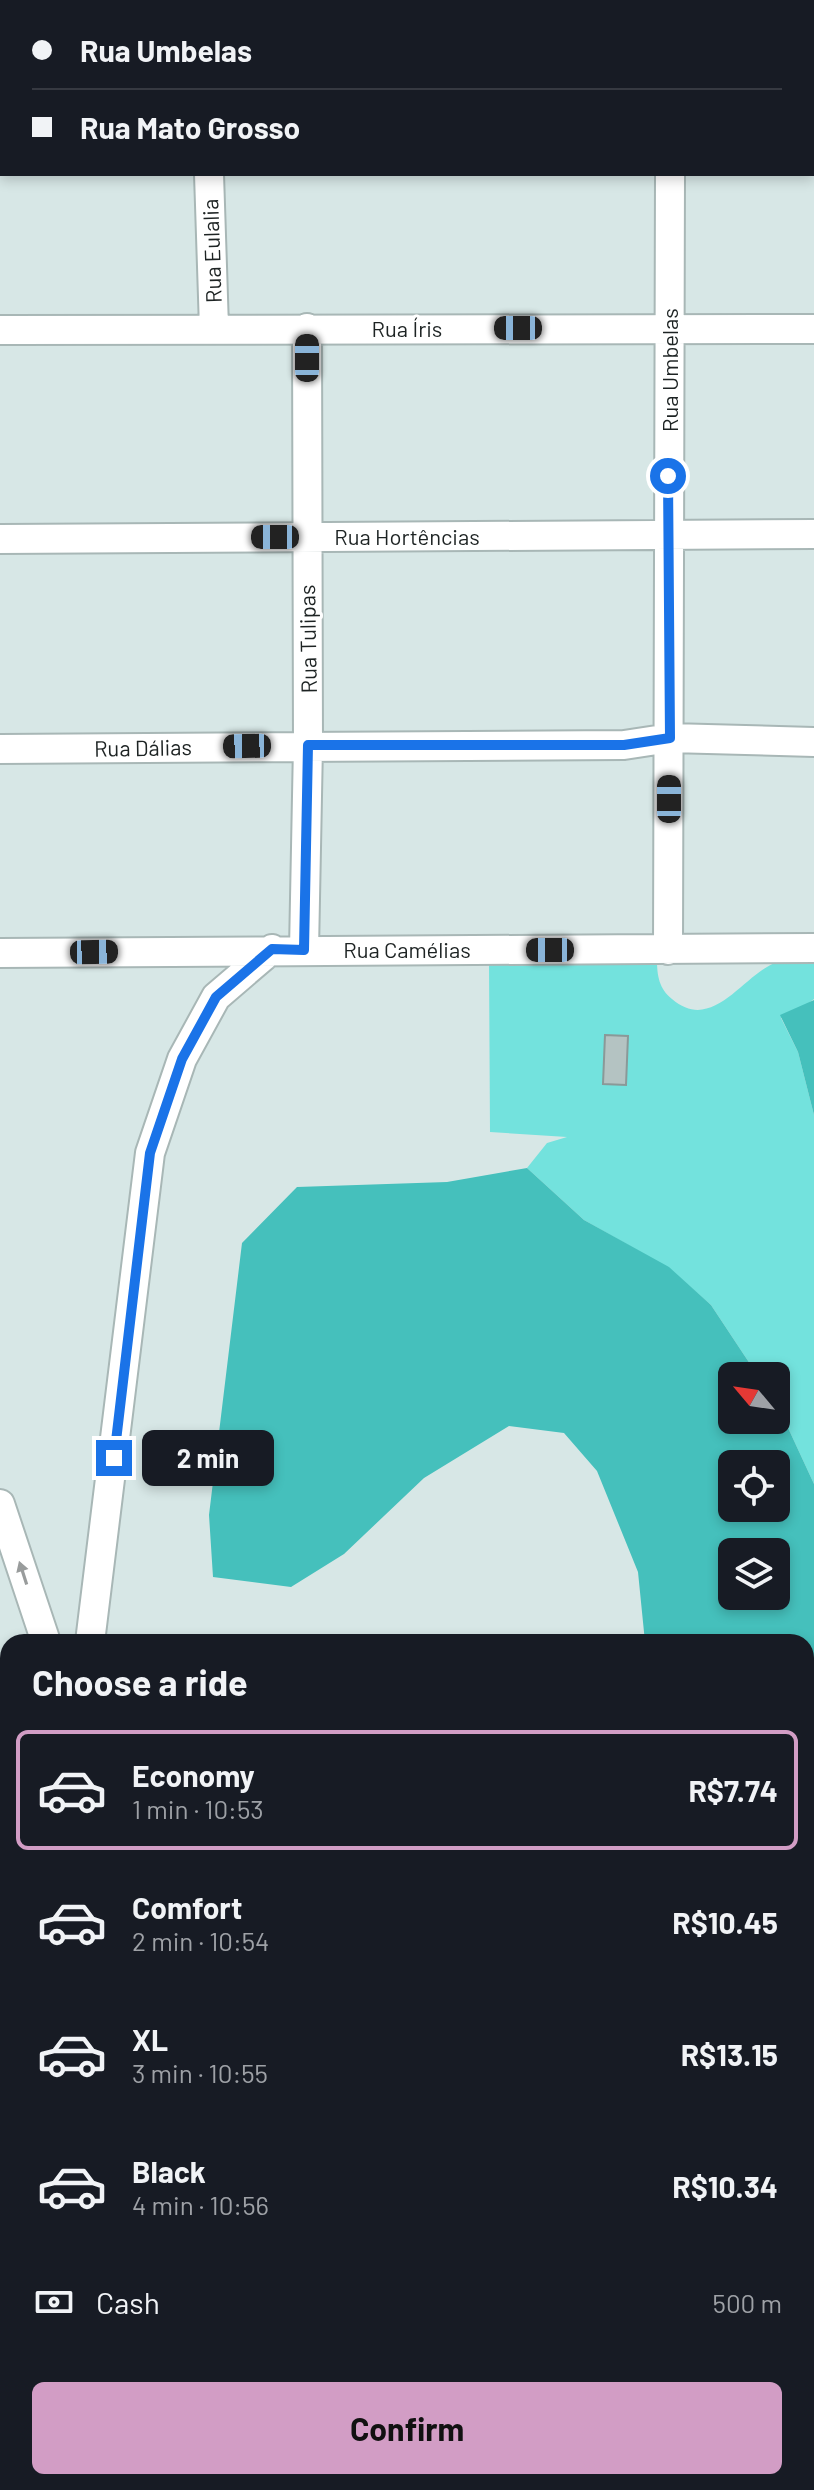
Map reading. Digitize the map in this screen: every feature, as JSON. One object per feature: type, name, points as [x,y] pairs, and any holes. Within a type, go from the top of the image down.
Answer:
[{"type":"street","name":"Rua Eulalia","points":[[209,176],[214,328]]},
{"type":"street","name":"Rua Umbelas","points":[[668,950],[670,176]]},
{"type":"street","name":"Rua Tulipas","points":[[304,950],[308,745],[307,328]]},
{"type":"street","name":"Rua Íris","points":[[0,330],[814,329]]},
{"type":"street","name":"Rua Hortências","points":[[0,539],[814,534]]},
{"type":"street","name":"Rua Dálias","points":[[0,749],[624,745],[670,738],[814,742]]},
{"type":"street","name":"Rua Camélias","points":[[0,953],[814,948]]},
{"type":"street","points":[[91,1634],[150,1153],[182,1059],[216,997],[272,949]]},
{"type":"street","points":[[0,1504],[43,1634]]},
{"type":"shaded area","points":[[796,957],[814,963],[814,999],[798,1011],[781,1018],[798,1052],[814,1115],[814,1484],[790,1432],[790,1362],[749,1362],[711,1305],[669,1268],[584,1220],[527,1168],[547,1143],[567,1137],[490,1132],[489,961],[657,960],[664,991],[686,1008],[698,1010],[722,1001],[781,960]]},
{"type":"shaded area","points":[[814,1000],[814,1115],[798,1052],[780,1015]]},
{"type":"shaded area","points":[[527,1168],[584,1220],[669,1267],[711,1305],[749,1362],[718,1362],[718,1434],[790,1432],[814,1484],[814,1634],[644,1634],[638,1572],[597,1471],[564,1433],[509,1426],[424,1478],[344,1554],[291,1587],[213,1577],[209,1515],[242,1243],[297,1187],[447,1182]]},
{"type":"building","points":[[605,1035],[628,1036],[626,1085],[603,1084]]},
{"type":"route","points":[[114,1458],[150,1153],[182,1059],[216,997],[272,949],[304,950],[308,745],[624,745],[670,738],[668,476]]}]
